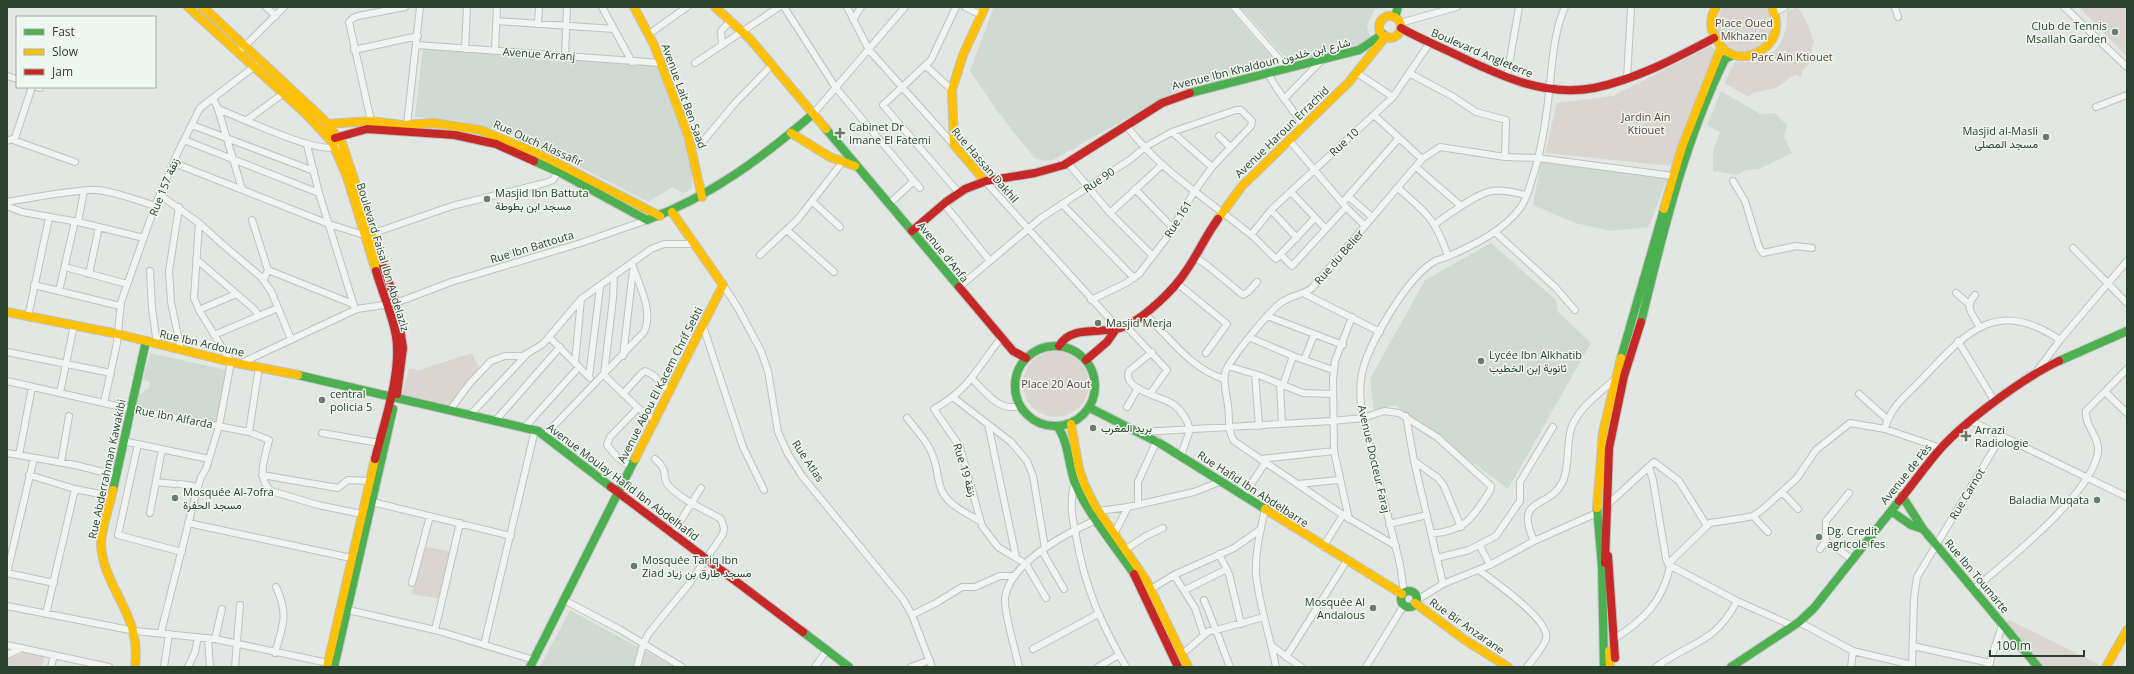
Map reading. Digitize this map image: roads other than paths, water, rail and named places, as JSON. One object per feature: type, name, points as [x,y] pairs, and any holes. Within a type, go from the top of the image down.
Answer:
[{"type":"street","name":"Boulevard Faisal Ibn Abdelaziz","points":[[188,7],[284,93],[330,140],[346,173],[364,234],[392,304]]},
{"type":"street","name":"Boulevard Faisal Ibn Abdelaziz","points":[[203,7],[327,124],[341,141],[374,236],[392,304],[397,344],[393,397],[362,539],[329,666]]},
{"type":"street","points":[[266,7],[276,16]]},
{"type":"street","points":[[238,52],[246,47],[284,7]]},
{"type":"street","points":[[371,121],[349,24],[353,18],[404,7]]},
{"type":"street","points":[[407,125],[420,7]]},
{"type":"street","points":[[465,48],[466,7]]},
{"type":"street","points":[[495,50],[497,7]]},
{"type":"street","points":[[538,24],[539,7]]},
{"type":"street","points":[[565,55],[567,7]]},
{"type":"street","points":[[602,7],[632,62]]},
{"type":"street","name":"Avenue Lait Ben Saad","points":[[634,7],[649,34],[691,142],[702,197]]},
{"type":"street","points":[[649,34],[687,7]]},
{"type":"street","name":"Avenue d'Anfa","points":[[715,7],[731,20],[742,32],[813,114],[1000,338],[1013,351],[1026,358]]},
{"type":"street","points":[[695,62],[779,7]]},
{"type":"street","points":[[784,7],[836,88],[920,188]]},
{"type":"street","name":"Rue Hassan Dakhil","points":[[847,7],[869,50],[954,145],[1027,230],[1092,300],[1120,328],[1152,352],[1168,372],[1150,394]]},
{"type":"street","points":[[853,20],[861,7]]},
{"type":"street","points":[[813,114],[905,7]]},
{"type":"street","points":[[956,7],[939,47],[926,66],[883,105],[959,193]]},
{"type":"street","points":[[965,7],[981,15]]},
{"type":"street","points":[[954,145],[952,90],[963,55],[985,7]]},
{"type":"street","points":[[1234,7],[1287,68]]},
{"type":"street","points":[[1398,7],[1398,23],[1396,36],[1384,35],[1380,28],[1380,22],[1385,17],[1398,23],[1457,7]]},
{"type":"street","points":[[1507,76],[1519,7]]},
{"type":"street","name":"Avenue Docteur Faraj","points":[[1403,593],[1396,546],[1389,524],[1363,418],[1360,396],[1362,372],[1371,349],[1380,332],[1415,277],[1436,261],[1495,232],[1513,216],[1526,195],[1538,158],[1549,90],[1551,66],[1565,7]]},
{"type":"street","points":[[1627,79],[1632,7]]},
{"type":"street","points":[[1714,7],[1711,20],[1714,38],[1721,48],[1733,55],[1751,56],[1768,47],[1776,30],[1774,9],[1785,7]]},
{"type":"street","points":[[1895,7],[1898,17]]},
{"type":"street","points":[[2064,7],[2127,67]]},
{"type":"street","points":[[722,45],[721,31],[731,20]]},
{"type":"street","points":[[496,21],[614,29]]},
{"type":"street","name":"Boulevard Angleterre","points":[[1398,23],[1429,44],[1507,76],[1520,83],[1549,90],[1585,89],[1627,79],[1655,68],[1714,38]]},
{"type":"street","name":"Avenue Ibn Khaldoun شارع ابن خلدون","points":[[912,231],[959,193],[985,181],[1046,171],[1068,163],[1126,125],[1162,103],[1177,96],[1366,48],[1384,35]]},
{"type":"street","name":"Avenue Haroun Errachid","points":[[1086,360],[1107,342],[1120,328],[1146,314],[1178,284],[1222,212],[1248,178],[1304,126],[1357,73],[1366,63],[1384,35]]},
{"type":"street","points":[[354,50],[418,36]]},
{"type":"street","name":"Rue 10","points":[[1251,234],[1272,210],[1393,97],[1429,44]]},
{"type":"street","name":"Avenue Arranj","points":[[417,45],[660,63]]},
{"type":"street","points":[[1615,667],[1611,588],[1597,512],[1603,432],[1614,380],[1645,280],[1673,176],[1691,120],[1721,48]]},
{"type":"street","points":[[1359,50],[1366,63]]},
{"type":"street","points":[[1604,667],[1602,573],[1608,460],[1624,376],[1642,320],[1660,246],[1700,113],[1725,59],[1733,55]]},
{"type":"street","points":[[1285,98],[1323,58]]},
{"type":"street","name":"Rue 157 زنقة","points":[[104,403],[118,334],[120,306],[155,206],[184,140],[200,108],[255,66]]},
{"type":"street","points":[[699,146],[736,102],[771,66]]},
{"type":"street","points":[[926,66],[952,90]]},
{"type":"street","points":[[1268,73],[1276,90],[1285,98],[1304,126]]},
{"type":"street","points":[[1357,73],[1393,97]]},
{"type":"street","points":[[1409,73],[1452,96],[1476,112],[1506,120],[1504,157],[1538,158],[1673,176]]},
{"type":"street","points":[[32,88],[21,124],[10,141],[75,162]]},
{"type":"street","points":[[248,120],[284,93]]},
{"type":"street","points":[[2096,107],[2127,95]]},
{"type":"street","points":[[213,98],[228,140],[242,189]]},
{"type":"street","points":[[218,109],[307,145],[320,148],[335,148],[341,141]]},
{"type":"street","name":"Rue 90","points":[[958,288],[1027,230],[1062,204],[1131,159],[1145,147],[1172,132],[1237,110],[1242,111],[1252,123]]},
{"type":"street","name":"Rue Ibn Battouta","points":[[235,363],[291,339],[354,307],[392,304],[451,282],[580,243],[672,212],[729,181],[813,114]]},
{"type":"street","points":[[1374,115],[1422,159]]},
{"type":"street","name":"Rue Ouch Alassafir","points":[[327,124],[371,121],[407,125],[418,123],[443,123],[463,126],[492,134],[548,158],[660,216]]},
{"type":"street","name":"Rue 161","points":[[1092,300],[1134,278],[1153,256],[1173,228],[1194,192],[1212,168],[1252,123]]},
{"type":"street","points":[[192,125],[228,140],[314,171]]},
{"type":"street","points":[[1126,125],[1162,165],[1194,192],[1251,234],[1276,260],[1315,218]]},
{"type":"street","name":"Rue Ouch Alassafir","points":[[330,140],[341,141],[367,129],[455,135],[502,146],[558,172],[647,220]]},
{"type":"street","points":[[1172,132],[1212,168]]},
{"type":"street","points":[[791,133],[841,164],[855,166]]},
{"type":"street","points":[[1219,136],[1230,147]]},
{"type":"street","points":[[1281,255],[1292,266],[1326,229],[1348,196],[1399,138]]},
{"type":"street","points":[[184,140],[320,193]]},
{"type":"street","points":[[1289,140],[1365,226]]},
{"type":"street","points":[[307,145],[354,307]]},
{"type":"street","name":"Rue du Belier","points":[[1229,428],[1230,417],[1224,378],[1228,366],[1267,316],[1277,306],[1289,297],[1305,294],[1321,279],[1422,159],[1440,147],[1504,157]]},
{"type":"street","points":[[174,163],[329,224],[374,236],[452,206],[545,183],[553,180],[558,172]]},
{"type":"street","points":[[1068,163],[1088,188],[1153,256]]},
{"type":"street","points":[[760,255],[788,231],[841,164]]},
{"type":"street","points":[[1110,212],[1162,165]]},
{"type":"street","points":[[1416,167],[1461,206]]},
{"type":"street","points":[[889,204],[914,180]]},
{"type":"street","points":[[1733,181],[1745,200],[1759,247],[1763,253],[1796,246],[1812,248]]},
{"type":"street","points":[[1398,188],[1424,210],[1435,224],[1448,256]]},
{"type":"street","points":[[1135,189],[1173,228]]},
{"type":"street","points":[[7,202],[47,194],[87,190],[126,197],[155,206]]},
{"type":"street","points":[[59,291],[87,190]]},
{"type":"street","points":[[1435,224],[1461,206],[1492,191],[1505,190],[1526,195]]},
{"type":"street","points":[[1291,192],[1326,229]]},
{"type":"street","points":[[160,195],[179,207],[199,223],[264,279],[291,339]]},
{"type":"street","points":[[1348,196],[1372,217]]},
{"type":"street","points":[[812,201],[840,226]]},
{"type":"street","points":[[944,204],[990,261]]},
{"type":"street","points":[[1062,204],[1134,278]]},
{"type":"street","points":[[7,206],[22,212],[99,226],[144,238]]},
{"type":"street","points":[[179,207],[169,271],[171,302],[181,350]]},
{"type":"street","points":[[1272,210],[1297,238]]},
{"type":"street","name":"Rue Atlas","points":[[672,212],[748,324],[766,362],[776,426],[788,454],[802,476],[893,585],[912,615],[932,667]]},
{"type":"street","points":[[28,317],[49,218]]},
{"type":"street","points":[[252,220],[268,270],[264,279]]},
{"type":"street","points":[[161,632],[188,523],[198,487],[209,459],[219,426],[235,363],[214,335],[199,310],[194,298],[199,223]]},
{"type":"street","points":[[89,274],[99,226]]},
{"type":"street","points":[[788,231],[834,272]]},
{"type":"street","points":[[1495,232],[1555,287],[1575,310]]},
{"type":"street","points":[[471,414],[527,354],[550,338],[570,309],[581,299],[614,276],[633,266],[659,245],[694,244]]},
{"type":"street","points":[[2073,248],[2127,303]]},
{"type":"street","points":[[1195,257],[1243,295],[1248,292],[1257,282]]},
{"type":"street","points":[[196,259],[254,309],[258,316]]},
{"type":"street","points":[[2036,372],[2060,340],[2127,261]]},
{"type":"street","points":[[545,435],[640,338],[648,322],[646,304],[633,266]]},
{"type":"street","points":[[623,356],[633,266]]},
{"type":"street","points":[[65,267],[127,284]]},
{"type":"street","points":[[268,270],[354,307]]},
{"type":"street","points":[[150,272],[152,308],[157,344]]},
{"type":"street","points":[[604,375],[613,298],[614,276]]},
{"type":"street","points":[[1178,284],[1227,324],[1206,353]]},
{"type":"street","points":[[34,285],[120,306]]},
{"type":"street","name":"Avenue Abou El Kacem Chrif Sebti","points":[[532,663],[723,286]]},
{"type":"street","points":[[589,377],[600,287]]},
{"type":"street","points":[[199,310],[236,294]]},
{"type":"street","points":[[1305,294],[1380,332]]},
{"type":"street","points":[[1956,294],[1969,304],[1979,326]]},
{"type":"street","points":[[1969,304],[1976,295]]},
{"type":"street","points":[[525,428],[577,365],[581,299]]},
{"type":"street","points":[[214,335],[278,308]]},
{"type":"street","name":"Rue Ibn Ardoune","points":[[7,312],[118,334],[235,363],[260,367],[393,397]]},
{"type":"street","points":[[1146,314],[1195,363],[1215,376],[1224,378]]},
{"type":"street","points":[[1267,316],[1343,345]]},
{"type":"street","points":[[1323,547],[1346,517],[1334,451],[1332,394],[1333,370],[1352,317]]},
{"type":"street","points":[[1885,429],[1887,419],[1903,398],[1958,341],[1979,326],[2003,321],[2021,321],[2042,329],[2060,340]]},
{"type":"street","points":[[60,394],[74,326]]},
{"type":"street","points":[[703,326],[741,440],[764,490]]},
{"type":"street","name":"Avenue Haroun Errachid","points":[[1059,346],[1063,339],[1074,334],[1102,329],[1120,328]]},
{"type":"street","name":"Avenue de Fès","points":[[1731,667],[1796,624],[1827,594],[1890,511],[1941,448],[1971,421],[2036,372],[2127,332]]},
{"type":"street","points":[[1304,360],[1314,335]]},
{"type":"street","points":[[550,338],[595,384]]},
{"type":"street","name":"Rue 19 زنقة","points":[[1000,338],[972,378],[954,398],[934,409],[960,447],[980,521],[996,546],[1026,564]]},
{"type":"street","points":[[1250,338],[1293,356],[1333,370]]},
{"type":"street","name":"Rue Abderrahman Kawakibi","points":[[135,667],[137,648],[135,631],[107,572],[101,551],[102,531],[146,341]]},
{"type":"street","points":[[1958,341],[1995,402]]},
{"type":"street","points":[[1013,351],[1018,370],[1015,388],[1020,406],[1027,415],[1036,422],[1047,426],[1058,427],[1072,424],[1082,417],[1090,408],[1095,394],[1095,378],[1086,360],[1078,353],[1059,346],[1041,348],[1026,358],[1018,370]]},
{"type":"street","points":[[496,420],[560,347]]},
{"type":"street","points":[[7,352],[111,373]]},
{"type":"street","points":[[1152,352],[1132,368],[1128,375],[1132,384],[1174,405],[1186,419],[1190,430],[1181,455]]},
{"type":"street","points":[[450,410],[470,383],[491,361],[499,358],[518,357],[527,354]]},
{"type":"street","points":[[1282,424],[1281,384],[1293,356]]},
{"type":"street","points":[[1228,366],[1255,374],[1308,394],[1332,394]]},
{"type":"street","points":[[249,432],[260,367]]},
{"type":"street","points":[[1974,589],[2043,529],[2088,478],[2098,450],[2086,412],[2127,369]]},
{"type":"street","points":[[623,394],[645,371],[653,375],[669,391]]},
{"type":"street","points":[[1255,374],[1259,426]]},
{"type":"street","points":[[604,375],[638,408],[655,420]]},
{"type":"street","points":[[972,378],[1000,406],[1010,408],[1020,406]]},
{"type":"street","points":[[1534,540],[1527,524],[1527,515],[1535,505],[1552,495],[1561,484],[1565,474],[1573,423],[1580,413],[1614,380]]},
{"type":"street","name":"Rue Ibn Alfarda","points":[[7,381],[130,409],[249,432],[269,440],[262,475]]},
{"type":"street","points":[[19,455],[32,387]]},
{"type":"street","points":[[1127,407],[1138,388]]},
{"type":"street","points":[[2105,392],[2127,413]]},
{"type":"street","points":[[1859,394],[1887,419]]},
{"type":"street","name":"Boulevard Faisal Ibn Abdelaziz","points":[[344,609],[351,558],[362,514],[369,502],[370,481],[379,442],[393,397]]},
{"type":"street","name":"Avenue Moulay Hafid Ibn Abdelhafid","points":[[393,397],[496,420],[535,430],[545,435],[618,493],[849,667]]},
{"type":"street","points":[[954,398],[1016,448],[1030,466],[1043,550],[1064,589]]},
{"type":"street","points":[[631,468],[612,453],[607,442],[638,408]]},
{"type":"street","name":"Rue Hafid Ibn Abdelbarre","points":[[1090,408],[1157,440],[1346,562],[1403,593],[1413,592],[1416,602]]},
{"type":"street","points":[[1142,432],[1332,421],[1363,418],[1384,411],[1399,413],[1406,416],[1437,437],[1488,481],[1491,486],[1490,491],[1474,514],[1460,527],[1452,531],[1431,534]]},
{"type":"street","points":[[61,462],[69,416]]},
{"type":"street","points":[[1406,416],[1414,462],[1443,584]]},
{"type":"street","points":[[907,418],[930,448],[936,463],[940,487],[945,496],[954,504],[980,521]]},
{"type":"street","points":[[1971,421],[2001,437],[2127,497]]},
{"type":"street","points":[[1669,565],[1707,526],[1715,522],[1753,516],[1782,492],[1802,472],[1816,450],[1850,423],[1885,429],[1941,448]]},
{"type":"street","points":[[988,424],[1016,557]]},
{"type":"street","points":[[1072,424],[1082,479],[1098,511],[1126,549],[1151,589],[1188,667]]},
{"type":"street","points":[[1058,427],[1068,447],[1075,482],[1096,520],[1122,555],[1139,584],[1178,667]]},
{"type":"street","points":[[1437,558],[1480,546],[1496,536],[1518,505],[1520,498],[1520,482],[1553,427]]},
{"type":"street","points":[[1229,428],[1236,443],[1346,517],[1396,546]]},
{"type":"street","points":[[484,644],[511,536],[535,430]]},
{"type":"street","points":[[322,433],[379,442]]},
{"type":"street","name":"Rue Carnot","points":[[1912,666],[1916,579],[2001,437]]},
{"type":"street","points":[[1138,503],[1138,482],[1157,440]]},
{"type":"street","points":[[123,441],[209,459]]},
{"type":"street","points":[[138,444],[118,535],[182,552]]},
{"type":"street","points":[[150,513],[162,449]]},
{"type":"street","points":[[1262,461],[1334,451]]},
{"type":"street","points":[[7,453],[61,462],[115,475]]},
{"type":"street","points":[[34,458],[7,573],[54,583]]},
{"type":"street","points":[[637,667],[643,644],[649,633],[689,584],[707,559],[723,534],[724,528],[721,519],[693,503],[668,486],[663,467],[655,459]]},
{"type":"street","points":[[1244,495],[1262,461]]},
{"type":"street","points":[[1414,462],[1438,478],[1444,486],[1460,527]]},
{"type":"street","points":[[1606,506],[1654,462],[1679,481],[1707,526]]},
{"type":"street","points":[[1614,639],[1631,629],[1660,597],[1666,583],[1669,565],[1649,467]]},
{"type":"street","points":[[29,475],[75,489],[110,496]]},
{"type":"street","points":[[362,514],[318,505],[277,494],[266,486],[262,475],[338,488],[348,480],[370,481]]},
{"type":"street","points":[[1298,484],[1339,480]]},
{"type":"street","points":[[1098,511],[1128,507],[1138,503],[1194,492],[1222,481]]},
{"type":"street","points":[[156,482],[198,487]]},
{"type":"street","points":[[1075,482],[1070,504],[1084,578],[1098,614],[1126,667]]},
{"type":"street","points":[[673,533],[701,488]]},
{"type":"street","points":[[46,614],[75,489]]},
{"type":"street","points":[[1782,492],[1798,509]]},
{"type":"street","points":[[1820,549],[1826,541],[1826,521],[1849,492]]},
{"type":"street","name":"Rue Ibn Toumarte","points":[[1902,496],[1923,529],[2003,623],[2038,667]]},
{"type":"street","points":[[369,502],[511,536]]},
{"type":"street","points":[[1114,534],[1128,507]]},
{"type":"street","points":[[1266,510],[1261,529],[1256,573],[1264,617],[1276,667]]},
{"type":"street","points":[[1890,511],[1911,525],[1923,529]]},
{"type":"street","points":[[1404,605],[1412,606],[1443,584],[1480,570],[1534,540],[1597,512]]},
{"type":"street","points":[[1389,524],[1426,515]]},
{"type":"street","points":[[412,583],[430,516]]},
{"type":"street","points":[[1753,516],[1768,532]]},
{"type":"street","points":[[1020,667],[1004,601],[1015,576],[1026,564],[1043,550],[1074,530],[1096,520]]},
{"type":"street","points":[[188,523],[351,558]]},
{"type":"street","points":[[435,630],[460,523]]},
{"type":"street","points":[[1126,549],[1146,536],[1163,528]]},
{"type":"street","points":[[1151,589],[1174,575],[1234,548],[1261,529]]},
{"type":"street","points":[[1826,541],[1853,560]]},
{"type":"street","points":[[1480,546],[1490,565]]},
{"type":"street","points":[[1601,667],[1598,579],[1603,548]]},
{"type":"street","points":[[1603,548],[1610,667]]},
{"type":"street","points":[[1219,554],[1227,569],[1241,624]]},
{"type":"street","points":[[1286,657],[1346,562]]},
{"type":"street","points":[[1026,564],[1046,598]]},
{"type":"street","points":[[1669,565],[1737,601],[1796,624],[1853,651],[1912,666]]},
{"type":"street","points":[[1184,590],[1227,569]]},
{"type":"street","points":[[1480,570],[1540,620],[1546,632],[1546,639],[1527,667]]},
{"type":"street","points":[[1174,575],[1195,608],[1204,635]]},
{"type":"street","points":[[912,615],[936,604],[962,587],[975,587],[1000,576],[1015,576]]},
{"type":"street","points":[[275,653],[285,612],[284,604],[276,587]]},
{"type":"street","points":[[1366,667],[1404,605],[1402,602],[1403,593]]},
{"type":"street","points":[[564,600],[620,628],[643,644],[682,667]]},
{"type":"street","points":[[1204,600],[1230,667]]},
{"type":"street","points":[[1656,667],[1711,635],[1728,618],[1737,601]]},
{"type":"street","name":"Rue Bir Anzarane","points":[[1416,602],[1465,640],[1508,667]]},
{"type":"street","points":[[234,667],[240,605]]},
{"type":"street","points":[[7,606],[135,631],[161,632],[212,638],[329,666]]},
{"type":"street","points":[[210,667],[212,638],[222,609]]},
{"type":"street","points":[[344,609],[435,630],[484,644],[532,663]]},
{"type":"street","points":[[1033,649],[1098,614]]},
{"type":"street","points":[[1187,650],[1210,631],[1264,617]]},
{"type":"street","points":[[1914,646],[1989,665],[2003,623]]},
{"type":"street","points":[[2106,667],[2124,641],[2127,630]]},
{"type":"street","points":[[164,667],[169,634]]},
{"type":"street","points":[[188,667],[195,652],[198,637]]},
{"type":"street","points":[[7,645],[108,667]]},
{"type":"street","points":[[1272,646],[1301,667]]},
{"type":"street","points":[[7,655],[22,648]]},
{"type":"street","points":[[815,667],[827,650]]},
{"type":"street","points":[[1851,667],[1853,651]]},
{"type":"street","points":[[51,667],[54,655]]},
{"type":"street","points":[[1098,667],[1119,655]]},
{"type":"street","points":[[911,667],[930,660]]},
{"type":"place","name":"Club de Tennis Msallah Garden","points":[[2115,32]]},
{"type":"place","name":"Cabinet Dr Imane El Fatemi","points":[[840,133]]},
{"type":"place","name":"Masjid al-Masli مسجد المصلى","points":[[2046,137]]},
{"type":"place","name":"Masjid Ibn Battuta مسجد ابن بطوطة","points":[[487,199]]},
{"type":"place","name":"Masjid Merja","points":[[1098,323]]},
{"type":"place","name":"Lycée Ibn Alkhatib ثانوية إبن الخطيب","points":[[1481,361]]},
{"type":"place","name":"central policia 5","points":[[322,400]]},
{"type":"place","name":"بريد المغرب","points":[[1093,428]]},
{"type":"place","name":"Arrazi Radiologie","points":[[1966,436]]},
{"type":"place","name":"Mosquée Al-7ofra مسجد الحفرة","points":[[175,498]]},
{"type":"place","name":"Baladia Muqata","points":[[2097,500]]},
{"type":"place","name":"Dg. Credit agricole fes","points":[[1819,537]]},
{"type":"place","name":"Mosquée Tariq Ibn Ziad مسجد طارق بن زياد","points":[[634,566]]},
{"type":"place","name":"Mosquée Al Andalous","points":[[1373,608]]},
{"type":"park label","name":"Place Oued Mkhazen","points":[[1744,29]]},
{"type":"park label","name":"Parc Ain Ktiouet","points":[[1792,57]]},
{"type":"park label","name":"Jardin Ain Ktiouet","points":[[1646,123]]},
{"type":"park label","name":"Place 20 Aout","points":[[1056,384]]}]
